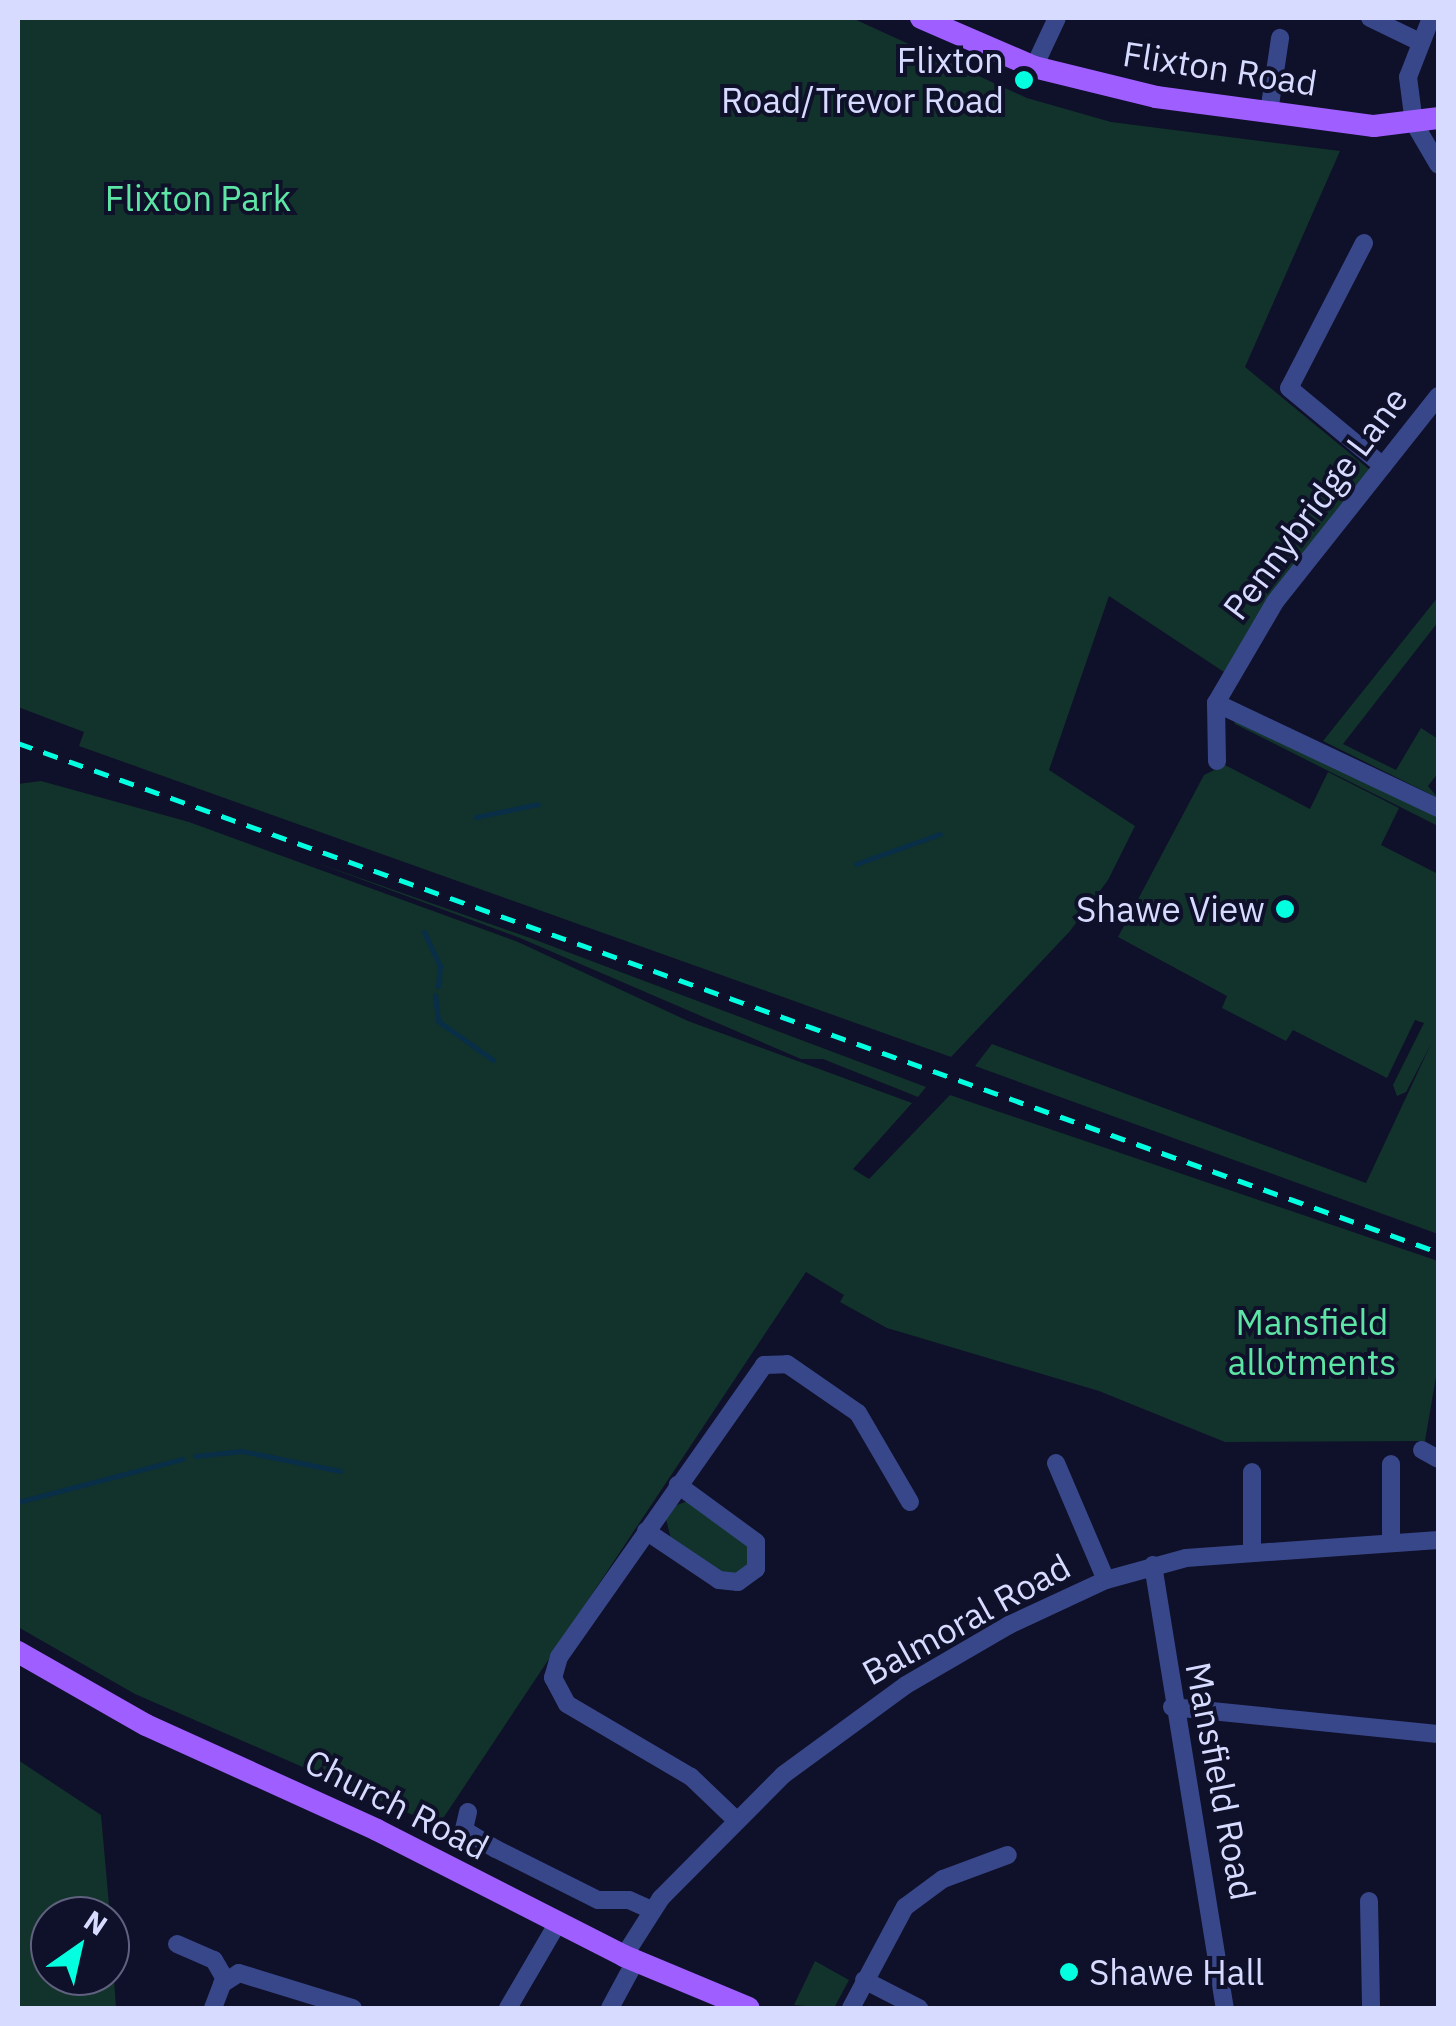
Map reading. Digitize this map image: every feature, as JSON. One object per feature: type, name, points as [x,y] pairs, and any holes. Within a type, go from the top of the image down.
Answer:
[{"type":"main road","name":"Flixton Road","points":[[921,18],[1034,66],[1156,97],[1374,126],[1438,118]]},
{"type":"main road","name":"Church Road","points":[[18,1652],[146,1725],[377,1830],[557,1924],[750,2008]]},
{"type":"street","points":[[1034,66],[1057,18]]},
{"type":"street","points":[[1370,18],[1420,42]]},
{"type":"street","points":[[1432,18],[1408,77],[1414,123],[1438,164]]},
{"type":"street","points":[[1269,112],[1280,38]]},
{"type":"street","points":[[1364,243],[1289,388],[1383,466]]},
{"type":"street","name":"Pennybridge Lane","points":[[1216,703],[1263,619],[1438,396]]},
{"type":"street","points":[[1217,760],[1216,703],[1438,808]]},
{"type":"street","points":[[735,1818],[691,1777],[574,1709],[556,1687],[559,1657],[758,1370],[779,1362],[863,1418],[910,1502]]},
{"type":"street","points":[[1056,1463],[1106,1580]]},
{"type":"street","points":[[1390,1540],[1391,1464]]},
{"type":"street","points":[[1252,1472],[1252,1548]]},
{"type":"street","points":[[646,1532],[719,1580],[738,1582],[756,1570],[756,1542],[678,1484]]},
{"type":"street","name":"Balmoral Road","points":[[610,2008],[651,1910],[735,1818],[823,1743],[906,1685],[1106,1580],[1153,1565],[1252,1548],[1438,1540]]},
{"type":"street","name":"Mansfield Road","points":[[1153,1565],[1172,1708],[1208,1874],[1225,2008]]},
{"type":"street","points":[[1172,1708],[1438,1734]]},
{"type":"street","name":"Church Road","points":[[468,1812],[464,1830],[496,1849],[598,1900],[628,1900],[651,1910]]},
{"type":"street","points":[[851,2008],[905,1907],[943,1879],[1008,1855]]},
{"type":"street","points":[[1370,1902],[1371,2008]]},
{"type":"street","points":[[508,2008],[557,1924]]},
{"type":"street","points":[[177,1944],[214,1960],[226,1981]]},
{"type":"street","points":[[212,2008],[226,1981],[252,1974],[354,2008]]},
{"type":"street","points":[[864,1980],[919,2008]]},
{"type":"green space","name":"Flixton Park","points":[[18,18],[852,18],[1027,98],[1111,122],[1340,151],[1245,367],[1370,470],[1282,581],[1224,672],[1109,596],[1049,770],[1135,826],[1108,880],[1070,931],[951,1057],[79,746],[84,732],[18,707]]},
{"type":"green space","points":[[1438,597],[1438,622],[1343,744],[1396,770],[1421,728],[1438,739],[1438,773],[1428,786],[1438,798],[1323,741]]},
{"type":"green space","points":[[1232,717],[1438,813],[1438,826],[1235,724]]},
{"type":"green space","name":"Shawe View","points":[[1225,765],[1310,809],[1328,772],[1399,808],[1381,845],[1438,874],[1438,1234],[975,1066],[992,1044],[1366,1183],[1431,1044],[1406,1092],[1397,1096],[1393,1085],[1424,1023],[1415,1020],[1387,1078],[1293,1030],[1286,1041],[1222,1008],[1227,996],[1118,937],[1204,775]]},
{"type":"green space","name":"Mansfield allotments","points":[[41,781],[189,822],[518,942],[688,1021],[912,1103],[853,1169],[869,1179],[950,1095],[1438,1261],[1438,1365],[1425,1441],[1225,1442],[1099,1391],[887,1328],[840,1302],[844,1295],[806,1272],[438,1826],[135,1694],[18,1627],[18,784]]},
{"type":"green space","points":[[309,860],[533,939],[926,1087],[918,1097],[823,1059],[801,1059],[520,938]]},
{"type":"green space","points":[[688,1501],[746,1539],[752,1553],[744,1572],[724,1574],[671,1539],[666,1519],[674,1506]]},
{"type":"green space","points":[[18,1760],[101,1815],[108,1896],[30,1896],[30,1996],[115,1996],[116,2008],[18,2008]]},
{"type":"green space","points":[[815,1961],[849,1980],[834,2008],[794,2005]]},
{"type":"waterway","points":[[476,817],[538,804]]},
{"type":"waterway","points":[[856,864],[940,834]]},
{"type":"waterway","points":[[424,932],[440,966],[438,986]]},
{"type":"waterway","points":[[435,995],[438,1021],[493,1060]]},
{"type":"waterway","points":[[195,1456],[242,1451],[340,1471]]},
{"type":"waterway","points":[[18,1502],[182,1459]]},
{"type":"railway","points":[[18,743],[1438,1252]]},
{"type":"place","name":"Flixton Road/Trevor Road","points":[[1024,80]]},
{"type":"place","name":"Shawe View","points":[[1285,909]]},
{"type":"place","name":"Shawe Hall","points":[[1069,1972]]}]
